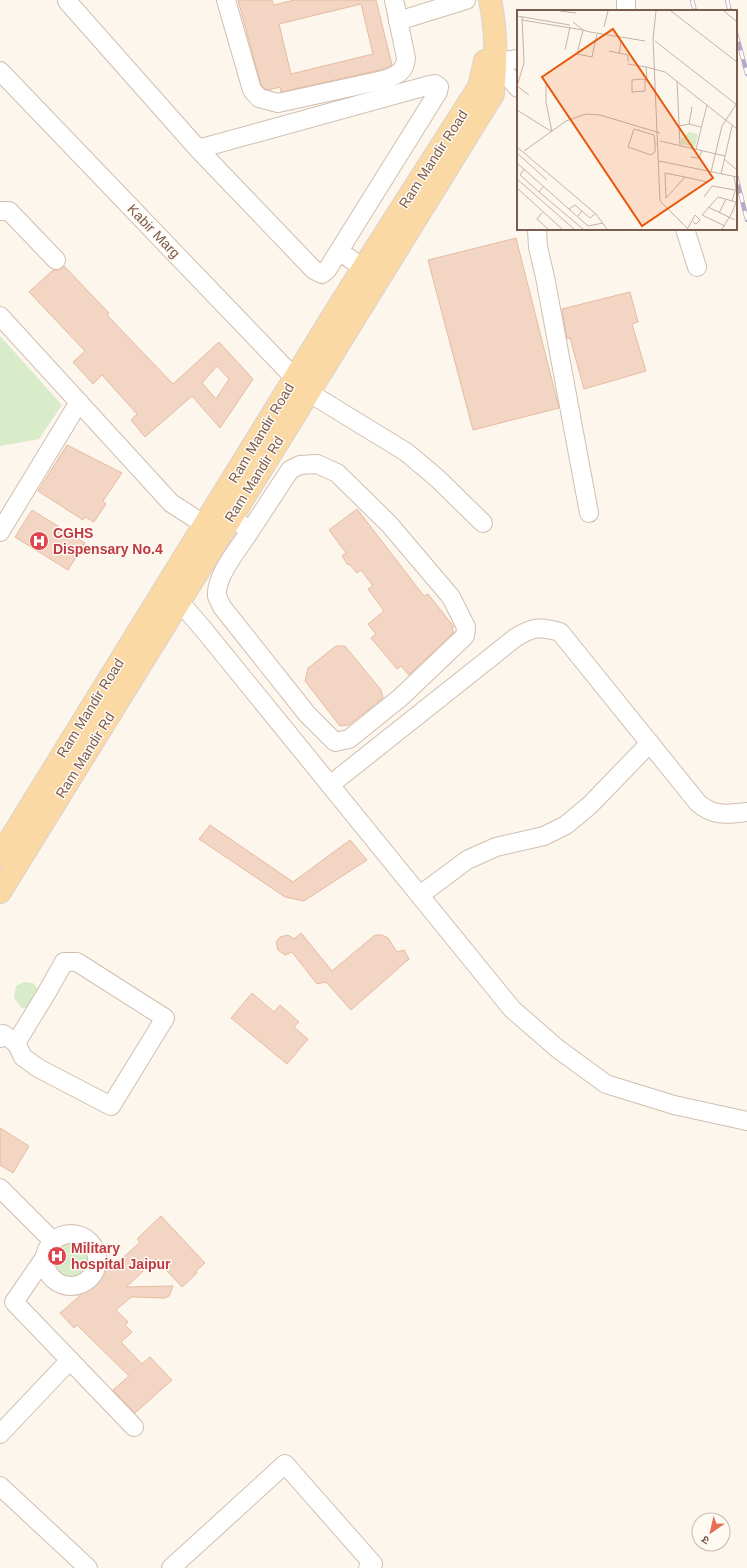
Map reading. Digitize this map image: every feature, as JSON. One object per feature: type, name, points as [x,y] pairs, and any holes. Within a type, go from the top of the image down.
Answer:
[{"type":"main road","name":"Ram Mandir Road","points":[[371,273],[479,87],[486,54],[478,0]]},
{"type":"main road","name":"Ram Mandir Rd","points":[[0,892],[172,595],[232,516],[302,384],[371,273],[493,94],[496,62],[496,26],[490,0]]},
{"type":"main road","name":"Ram Mandir Road","points":[[0,856],[172,595],[205,525],[302,384]]},
{"type":"street","points":[[226,0],[252,90],[259,98],[278,103],[397,76],[406,66],[406,58],[394,0]]},
{"type":"street","points":[[398,21],[466,0]]},
{"type":"street","points":[[66,1],[198,148],[318,273],[325,273],[438,92],[437,86],[430,85],[198,148]]},
{"type":"street","points":[[496,62],[517,59]]},
{"type":"street","points":[[496,62],[517,87]]},
{"type":"street","name":"Kabir Marg","points":[[0,71],[302,384],[406,452],[437,478],[483,523]]},
{"type":"street","points":[[0,211],[9,211],[56,260]]},
{"type":"street","points":[[536,230],[538,247],[545,277],[589,513]]},
{"type":"street","points":[[686,230],[697,267]]},
{"type":"street","points":[[338,251],[371,273]]},
{"type":"street","points":[[0,316],[171,503],[205,525]]},
{"type":"street","points":[[0,532],[79,402]]},
{"type":"street","points":[[317,464],[337,473],[389,524],[451,597],[466,627],[465,636],[402,697],[349,739],[335,742],[307,714],[222,607],[217,596],[218,586],[222,575],[250,531],[290,470],[300,465],[317,464]]},
{"type":"street","points":[[232,516],[250,531]]},
{"type":"street","points":[[172,595],[330,785],[512,1009],[558,1049],[606,1084],[674,1105],[747,1121]]},
{"type":"street","points":[[330,785],[514,638],[527,630],[544,627],[560,632],[705,809],[711,812],[723,813],[747,812]]},
{"type":"street","points":[[420,895],[467,860],[496,847],[544,836],[566,825],[590,805],[650,743]]},
{"type":"street","points":[[64,962],[77,962],[165,1018],[112,1106],[38,1068],[23,1057],[8,1040],[46,994],[64,962]]},
{"type":"street","points":[[0,1188],[53,1241]]},
{"type":"street","points":[[45,1257],[46,1266],[52,1278],[59,1283],[68,1286],[77,1286],[83,1283],[94,1272],[97,1264],[96,1254],[91,1243],[84,1237],[75,1234],[66,1235],[53,1241],[48,1248],[45,1257],[14,1302],[134,1427]]},
{"type":"street","points":[[0,1434],[70,1360]]},
{"type":"street","points":[[171,1568],[285,1464],[373,1564],[368,1568]]},
{"type":"street","points":[[0,1486],[88,1568]]},
{"type":"green space","points":[[0,336],[62,405],[39,439],[0,446]]},
{"type":"green space","points":[[24,982],[33,983],[39,990],[30,1008],[22,1008],[14,998],[16,986]]},
{"type":"green space","points":[[67,1237],[75,1237],[87,1243],[93,1255],[93,1263],[87,1275],[75,1281],[67,1281],[55,1275],[49,1263],[49,1255],[55,1243]]},
{"type":"building","points":[[238,0],[272,0],[274,5],[294,0],[376,0],[392,65],[380,70],[281,92],[280,87],[269,90],[265,89],[261,85]],"holes":[[[361,4],[373,54],[291,74],[279,24]]]},
{"type":"building","points":[[516,238],[559,408],[473,430],[428,260]]},
{"type":"building","points":[[64,266],[109,313],[107,315],[173,384],[219,342],[253,379],[220,428],[192,396],[145,437],[131,420],[137,414],[102,375],[93,384],[73,362],[85,351],[29,292],[53,270],[59,270]],"holes":[[[217,366],[229,379],[216,399],[202,383]]]},
{"type":"building","points":[[630,292],[638,322],[632,324],[646,371],[584,389],[570,338],[567,339],[562,309]]},
{"type":"building","points":[[67,445],[122,473],[103,501],[106,504],[94,522],[85,517],[83,520],[38,491]]},
{"type":"building","points":[[357,509],[424,596],[428,594],[454,627],[452,629],[454,632],[409,675],[401,666],[397,669],[371,638],[376,634],[368,624],[384,611],[368,589],[373,586],[361,570],[357,573],[349,564],[348,565],[342,556],[346,553],[329,530]]},
{"type":"building","points":[[32,510],[85,543],[68,570],[15,537]]},
{"type":"building","points":[[336,646],[345,646],[381,690],[383,698],[349,725],[340,726],[305,681],[308,668]]},
{"type":"building","points":[[210,825],[293,882],[350,840],[367,860],[304,901],[285,897],[199,839]]},
{"type":"building","points":[[301,933],[332,971],[375,935],[382,935],[388,938],[397,952],[404,950],[409,959],[351,1010],[326,982],[317,984],[292,952],[285,955],[278,950],[276,942],[280,937],[288,935],[294,939]]},
{"type":"building","points":[[252,993],[274,1012],[280,1005],[299,1022],[294,1027],[308,1039],[287,1064],[231,1018]]},
{"type":"building","points":[[0,1128],[29,1146],[13,1173],[0,1165]]},
{"type":"building","points":[[161,1216],[205,1263],[182,1287],[156,1259],[126,1287],[173,1286],[169,1296],[165,1298],[131,1297],[116,1310],[128,1322],[125,1325],[132,1332],[121,1342],[142,1364],[150,1357],[172,1380],[135,1413],[113,1390],[129,1376],[77,1325],[74,1328],[60,1313],[90,1287],[95,1278],[109,1265],[112,1268],[140,1242],[137,1239]]},
{"type":"railway","points":[[692,0],[695,10]]},
{"type":"railway","points":[[727,0],[730,10]]},
{"type":"railway","points":[[737,37],[747,74]]},
{"type":"railway","points":[[737,180],[747,220]]},
{"type":"place","name":"CGHS Dispensary No.4","points":[[39,541]]},
{"type":"place","name":"Military hospital Jaipur","points":[[57,1256]]}]
